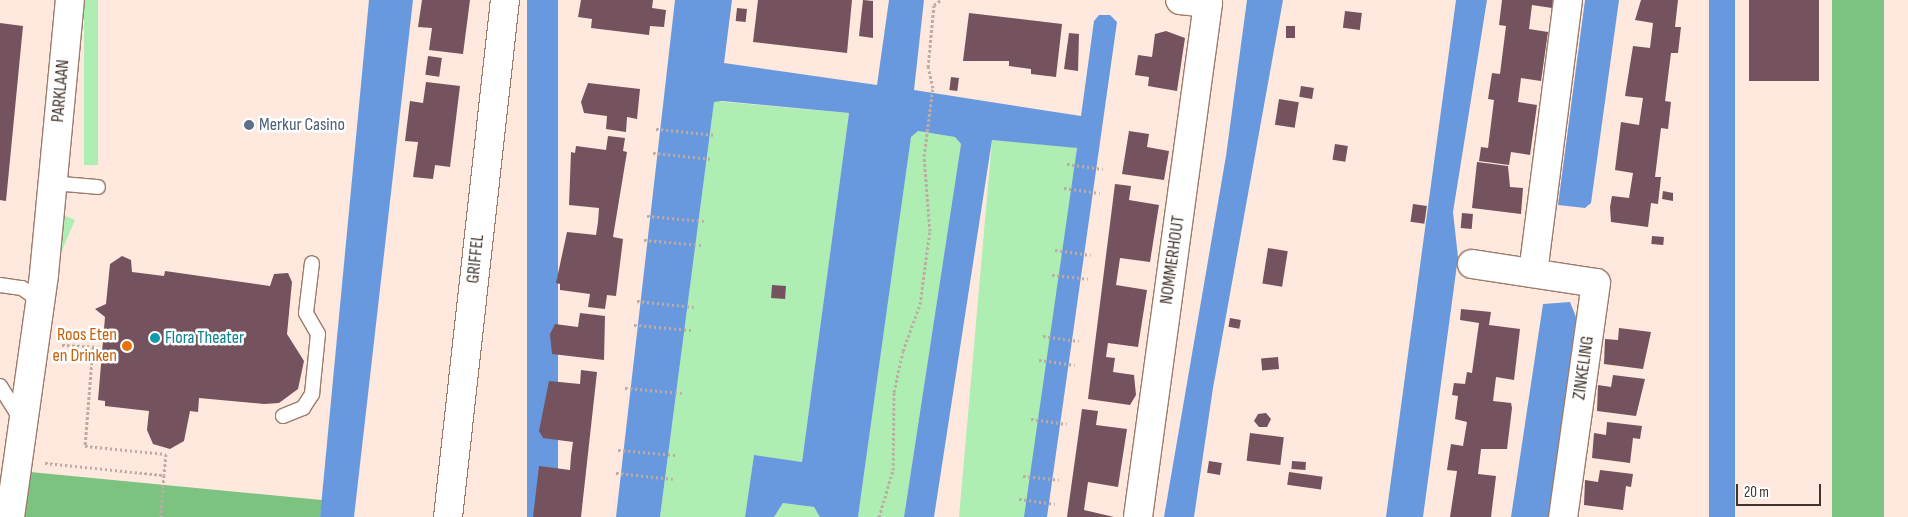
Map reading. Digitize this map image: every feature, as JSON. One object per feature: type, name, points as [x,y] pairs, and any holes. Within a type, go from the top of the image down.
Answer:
[{"type":"street","name":"PARKLAAN","points":[[10,517],[15,460],[40,301],[70,0]]},
{"type":"street","name":"GRIFFEL","points":[[448,517],[505,0]]},
{"type":"street","name":"NOMMERHOUT","points":[[1138,517],[1208,3],[1180,0]]},
{"type":"street","points":[[1532,273],[1568,0]]},
{"type":"street","name":"ZINKELING","points":[[1472,264],[1596,283],[1563,517]]},
{"type":"lane","points":[[52,183],[98,188]]},
{"type":"lane","points":[[283,416],[304,408],[312,394],[318,334],[306,313],[312,263]]},
{"type":"lane","points":[[0,285],[22,288],[40,301]]},
{"type":"lane","points":[[0,386],[22,420]]},
{"type":"path","points":[[879,517],[893,470],[894,392],[902,351],[920,304],[930,230],[926,138],[934,88],[928,67],[934,5],[940,0]]},
{"type":"path","points":[[656,129],[716,135]]},
{"type":"path","points":[[654,153],[713,159]]},
{"type":"path","points":[[1067,164],[1103,169]]},
{"type":"path","points":[[1064,188],[1100,193]]},
{"type":"path","points":[[647,216],[704,221]]},
{"type":"path","points":[[644,240],[701,245]]},
{"type":"path","points":[[1055,250],[1091,255]]},
{"type":"path","points":[[1052,275],[1088,279]]},
{"type":"path","points":[[636,301],[694,307]]},
{"type":"path","points":[[634,325],[691,330]]},
{"type":"path","points":[[1043,336],[1079,341]]},
{"type":"path","points":[[75,346],[101,348]]},
{"type":"path","points":[[93,347],[85,446],[166,454],[161,517]]},
{"type":"path","points":[[1039,360],[1076,364]]},
{"type":"path","points":[[625,388],[682,393]]},
{"type":"path","points":[[1031,419],[1067,424]]},
{"type":"path","points":[[618,450],[676,455]]},
{"type":"path","points":[[15,460],[164,475]]},
{"type":"path","points":[[616,473],[673,479]]},
{"type":"path","points":[[1023,476],[1059,480]]},
{"type":"path","points":[[1020,499],[1055,504]]},
{"type":"green space","points":[[84,0],[98,0],[98,165],[84,165]]},
{"type":"green space","points":[[1832,0],[1884,0],[1884,517],[1832,517]]},
{"type":"green space","points":[[714,101],[849,113],[802,462],[754,456],[745,517],[660,517]]},
{"type":"green space","points":[[918,131],[955,137],[961,144],[904,517],[858,517],[911,136]]},
{"type":"green space","points":[[992,140],[1077,147],[1044,517],[959,517]]},
{"type":"green space","points":[[63,215],[75,220],[55,268],[43,263]]},
{"type":"green space","points":[[30,472],[322,500],[320,517],[25,517]]},
{"type":"green space","points":[[783,503],[814,507],[820,517],[774,517]]},
{"type":"water","points":[[369,0],[413,0],[354,517],[320,517]]},
{"type":"water","points":[[527,0],[558,0],[558,517],[527,517]]},
{"type":"water","points":[[675,0],[732,0],[724,63],[877,85],[889,0],[924,0],[914,90],[1081,116],[1094,21],[1099,15],[1110,15],[1117,22],[1047,517],[1024,517],[1077,148],[992,140],[934,517],[904,517],[961,144],[955,137],[918,131],[911,137],[858,517],[820,517],[814,507],[783,503],[774,517],[745,517],[754,455],[802,462],[849,113],[722,101],[714,102],[660,517],[616,517]]},
{"type":"water","points":[[1247,0],[1283,0],[1213,388],[1194,517],[1164,517],[1226,156]]},
{"type":"water","points":[[1456,0],[1487,0],[1453,212],[1458,257],[1423,517],[1386,517]]},
{"type":"water","points":[[1585,0],[1619,0],[1591,203],[1585,208],[1558,205]]},
{"type":"water","points":[[1709,0],[1735,0],[1735,517],[1709,517]]},
{"type":"water","points":[[1570,302],[1576,317],[1549,517],[1511,517],[1543,304]]},
{"type":"building","points":[[422,0],[470,0],[463,54],[429,50],[432,28],[418,27]]},
{"type":"building","points":[[581,0],[653,0],[652,8],[666,10],[664,27],[650,26],[649,35],[591,28],[592,19],[578,17]]},
{"type":"building","points":[[758,0],[852,0],[847,53],[753,42]]},
{"type":"building","points":[[863,0],[873,1],[873,38],[859,36]]},
{"type":"building","points":[[1502,0],[1553,0],[1552,8],[1532,5],[1529,29],[1548,32],[1541,81],[1521,78],[1518,102],[1537,105],[1530,155],[1511,152],[1509,165],[1479,161],[1481,147],[1488,148],[1494,100],[1488,99],[1492,73],[1500,74],[1506,26],[1499,25]]},
{"type":"building","points":[[1641,0],[1678,0],[1675,27],[1681,27],[1678,53],[1671,53],[1665,101],[1671,102],[1668,129],[1661,128],[1655,177],[1661,177],[1658,204],[1651,203],[1648,227],[1611,222],[1610,207],[1612,196],[1629,198],[1633,173],[1615,170],[1621,122],[1639,125],[1643,98],[1625,96],[1633,46],[1650,48],[1653,23],[1635,20]]},
{"type":"building","points":[[1749,0],[1819,0],[1819,81],[1749,81]]},
{"type":"building","points":[[737,8],[747,9],[746,22],[736,21]]},
{"type":"building","points":[[1345,11],[1362,13],[1360,30],[1343,28]]},
{"type":"building","points":[[969,13],[1062,24],[1056,77],[1031,74],[1031,69],[1009,66],[1009,61],[963,61]]},
{"type":"building","points":[[0,23],[23,26],[6,201],[0,200]]},
{"type":"building","points":[[1286,26],[1295,26],[1295,38],[1286,38]]},
{"type":"building","points":[[1166,31],[1185,38],[1177,91],[1148,86],[1149,77],[1135,75],[1138,55],[1152,57],[1155,34]]},
{"type":"building","points":[[1069,33],[1079,34],[1078,71],[1064,69]]},
{"type":"building","points":[[428,56],[442,58],[439,77],[425,75]]},
{"type":"building","points":[[951,77],[959,78],[957,91],[949,90]]},
{"type":"building","points":[[426,82],[460,86],[450,167],[435,165],[433,179],[413,177],[418,142],[405,141],[410,101],[423,103]]},
{"type":"building","points":[[588,83],[640,89],[637,119],[627,117],[626,132],[606,129],[607,116],[584,113],[581,102]]},
{"type":"building","points":[[1301,86],[1314,88],[1312,99],[1299,97]]},
{"type":"building","points":[[1279,99],[1299,102],[1295,128],[1275,125]]},
{"type":"building","points":[[1129,131],[1149,134],[1147,147],[1169,151],[1164,180],[1122,174]]},
{"type":"building","points":[[608,136],[625,138],[623,151],[627,152],[613,237],[623,239],[616,296],[607,295],[605,309],[588,307],[590,294],[560,290],[560,284],[556,283],[567,232],[596,235],[598,222],[599,208],[569,205],[571,152],[575,153],[576,146],[606,150]]},
{"type":"building","points":[[1335,144],[1348,146],[1345,162],[1332,160]]},
{"type":"building","points":[[1477,162],[1508,166],[1510,187],[1523,188],[1521,214],[1472,208]]},
{"type":"building","points":[[1115,184],[1131,186],[1129,200],[1159,205],[1150,262],[1120,258],[1116,285],[1147,290],[1138,347],[1108,343],[1106,357],[1115,358],[1113,372],[1134,375],[1136,395],[1130,405],[1088,399]]},
{"type":"building","points":[[1663,191],[1673,193],[1673,201],[1662,199]]},
{"type":"building","points":[[1413,204],[1427,206],[1424,224],[1410,222]]},
{"type":"building","points":[[1462,213],[1473,214],[1472,229],[1461,228]]},
{"type":"building","points":[[1652,236],[1664,237],[1663,245],[1651,244]]},
{"type":"building","points":[[1268,248],[1288,251],[1282,287],[1262,284]]},
{"type":"building","points":[[122,256],[131,260],[132,272],[164,276],[165,271],[270,286],[274,274],[288,273],[292,282],[287,334],[304,361],[298,389],[279,403],[264,404],[199,398],[198,412],[190,411],[184,441],[170,449],[153,444],[147,430],[149,411],[105,406],[105,401],[98,400],[105,317],[95,309],[106,304],[110,264]]},
{"type":"building","points":[[772,285],[786,286],[785,299],[771,298]]},
{"type":"building","points":[[1461,309],[1491,312],[1489,325],[1520,329],[1514,380],[1496,377],[1493,401],[1511,403],[1507,449],[1481,449],[1478,474],[1496,476],[1491,517],[1450,517],[1457,471],[1447,470],[1451,444],[1463,446],[1467,422],[1455,419],[1458,396],[1452,395],[1454,383],[1465,384],[1467,372],[1472,373],[1479,323],[1460,320]]},
{"type":"building","points":[[580,313],[605,316],[604,360],[552,354],[550,334],[555,324],[578,327]]},
{"type":"building","points":[[1230,318],[1241,320],[1239,329],[1228,327]]},
{"type":"building","points":[[1619,328],[1651,332],[1643,369],[1604,364],[1605,339],[1618,340]]},
{"type":"building","points":[[1278,357],[1279,369],[1262,370],[1261,358]]},
{"type":"building","points":[[581,370],[597,372],[581,517],[533,517],[539,466],[570,470],[573,442],[543,438],[539,431],[549,381],[580,384]]},
{"type":"building","points":[[1613,375],[1645,379],[1636,416],[1597,411],[1598,385],[1611,387]]},
{"type":"building","points":[[1082,409],[1098,411],[1096,425],[1127,429],[1118,487],[1088,482],[1084,510],[1114,517],[1067,517]]},
{"type":"building","points":[[1266,413],[1271,419],[1267,427],[1259,427],[1254,421],[1258,414]]},
{"type":"building","points":[[1607,422],[1642,426],[1640,439],[1633,438],[1630,463],[1592,458],[1594,433],[1606,435]]},
{"type":"building","points":[[1250,433],[1284,437],[1280,465],[1247,461]]},
{"type":"building","points":[[1209,461],[1222,463],[1220,475],[1207,473]]},
{"type":"building","points":[[1292,461],[1306,462],[1305,470],[1291,469]]},
{"type":"building","points":[[1600,470],[1633,474],[1631,487],[1626,486],[1623,510],[1584,505],[1585,480],[1598,482]]},
{"type":"building","points":[[1289,472],[1323,477],[1321,490],[1287,485]]},
{"type":"place","name":"Merkur Casino","points":[[249,125]]},
{"type":"place","name":"Flora Theater","points":[[155,338]]},
{"type":"place","name":"Roos Eten en Drinken","points":[[127,346]]}]
